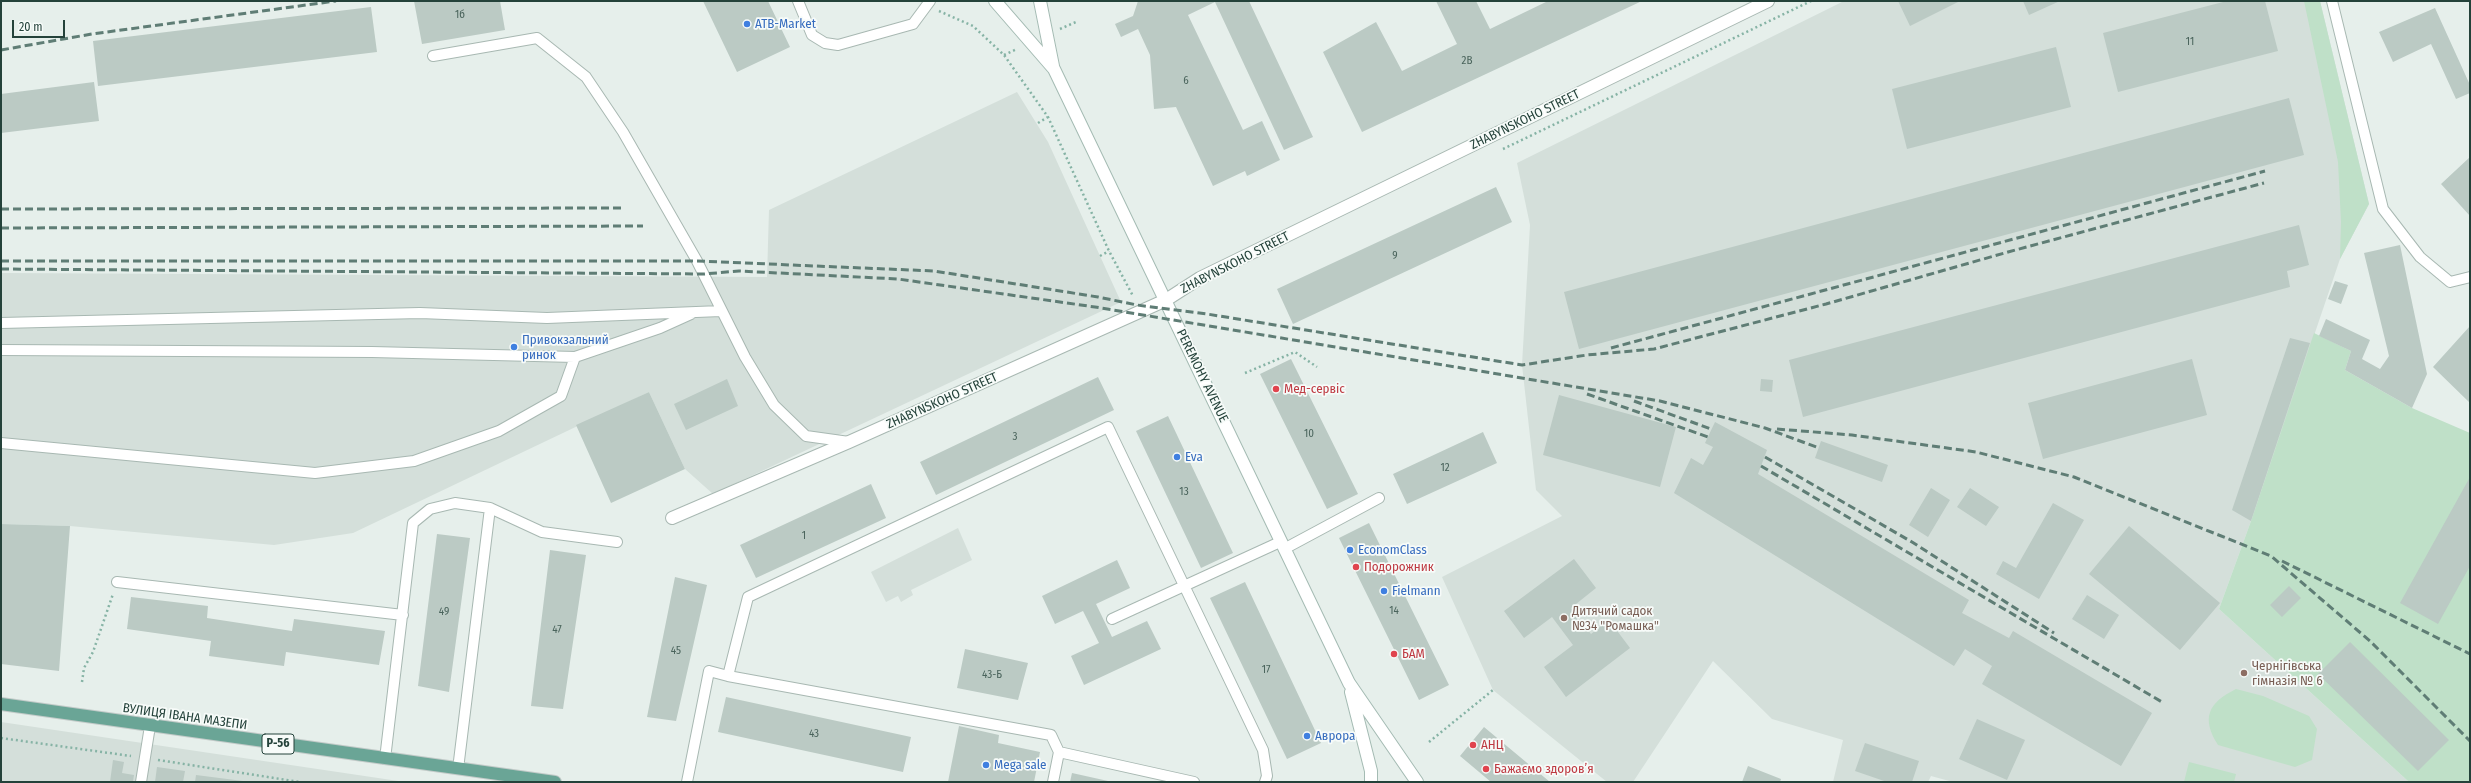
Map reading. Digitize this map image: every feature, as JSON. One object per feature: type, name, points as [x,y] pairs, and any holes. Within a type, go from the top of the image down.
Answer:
[{"type":"main road","name":"ВУЛИЦЯ ІВАНА МАЗЕПИ","points":[[1,704],[555,782]]},
{"type":"street","name":"PEREMOHY AVENUE","points":[[995,1],[1054,69]]},
{"type":"street","name":"PEREMOHY AVENUE","points":[[1040,1],[1054,69],[1166,300],[1282,546],[1349,683],[1417,782]]},
{"type":"street","name":"ZHABYNSKOHO STREET","points":[[672,518],[849,442],[1166,300],[1200,278],[1768,1]]},
{"type":"street","name":"PEREMOHY AVENUE","points":[[1349,683],[1371,771],[1371,782]]},
{"type":"lane","points":[[798,1],[812,35],[825,44],[838,45],[913,24],[928,3]]},
{"type":"lane","points":[[2332,1],[2383,209],[2420,258],[2450,282],[2470,277]]},
{"type":"lane","points":[[433,56],[538,38],[586,77],[623,132],[697,261],[745,357],[774,405],[806,436],[849,442]]},
{"type":"lane","points":[[1,323],[420,313],[547,318],[721,311]]},
{"type":"lane","points":[[1,350],[372,352],[575,357],[660,328],[694,312]]},
{"type":"lane","points":[[1,443],[314,473],[414,461],[499,431],[561,396],[575,357]]},
{"type":"lane","points":[[728,676],[748,596],[1108,427],[1263,750],[1267,776],[1266,782]]},
{"type":"lane","points":[[1112,619],[1184,586],[1282,546],[1379,498]]},
{"type":"lane","points":[[385,759],[413,523],[430,509],[455,503],[490,508],[542,532],[617,542]]},
{"type":"lane","points":[[458,769],[490,508]]},
{"type":"lane","points":[[118,582],[403,615]]},
{"type":"lane","points":[[687,782],[709,670],[728,676],[1051,735],[1059,752],[1053,782]]},
{"type":"lane","points":[[141,782],[150,726]]},
{"type":"lane","points":[[1059,752],[1194,782]]},
{"type":"path","points":[[1499,151],[1811,1]]},
{"type":"path","points":[[928,3],[973,26],[1004,55],[1048,117],[1109,251],[1133,296]]},
{"type":"path","points":[[1038,123],[1048,117]]},
{"type":"path","points":[[1100,256],[1109,251]]},
{"type":"path","points":[[1246,373],[1295,352],[1316,367]]},
{"type":"path","points":[[82,682],[84,668],[93,652],[118,582]]},
{"type":"path","points":[[1429,742],[1493,690]]},
{"type":"path","points":[[1,738],[300,782]]},
{"type":"shaded area","points":[[1844,1],[2320,1],[2369,204],[2340,259],[2251,521],[2219,609],[2409,782],[1953,782],[1931,776],[1928,782],[1833,782],[1843,740],[1772,719],[1713,661],[1633,782],[1607,782],[1493,690],[1442,577],[1562,516],[1536,490],[1522,365],[1530,225],[1517,163]]},
{"type":"shaded area","name":"Привокзальний ринок","points":[[1017,92],[1048,142],[1121,302],[713,494],[685,469],[649,392],[353,533],[274,545],[70,526],[1,524],[1,273],[767,277],[769,210]]},
{"type":"shaded area","points":[[958,528],[972,560],[911,590],[913,595],[901,602],[898,596],[886,602],[871,572]]},
{"type":"shaded area","points":[[1,722],[405,782],[1,782]]},
{"type":"green space","points":[[2304,1],[2320,1],[2369,204],[2340,259],[2341,222],[2338,162]]},
{"type":"green space","points":[[2314,333],[2351,351],[2345,370],[2412,408],[2470,433],[2470,782],[2409,782],[2219,609],[2251,521]]},
{"type":"green space","points":[[2236,689],[2263,696],[2309,716],[2317,729],[2312,760],[2295,767],[2218,745],[2210,727],[2210,712],[2219,700],[2226,694]]},
{"type":"green space","points":[[2189,762],[2236,774],[2234,782],[2184,782]]},
{"type":"building","points":[[414,1],[500,1],[505,30],[422,44]]},
{"type":"building","name":"ATB-Market","points":[[703,1],[768,1],[790,47],[737,72]]},
{"type":"building","points":[[1138,1],[1249,1],[1313,137],[1284,150],[1215,2],[1188,15],[1243,130],[1262,121],[1280,160],[1247,176],[1245,171],[1213,186],[1176,107],[1154,109],[1150,55],[1138,29],[1121,37],[1115,24],[1133,16]]},
{"type":"building","points":[[1436,1],[1476,1],[1490,29],[1548,1],[1642,1],[1362,132],[1323,52],[1376,22],[1402,71],[1457,44]]},
{"type":"building","points":[[1898,1],[1960,1],[1910,26]]},
{"type":"building","points":[[2023,1],[2060,1],[2029,15]]},
{"type":"building","points":[[2227,1],[2265,1],[2278,51],[2118,92],[2103,33]]},
{"type":"building","points":[[371,7],[377,52],[98,86],[93,41]]},
{"type":"building","points":[[2435,8],[2470,85],[2470,93],[2456,99],[2431,44],[2393,62],[2379,32]]},
{"type":"building","points":[[2056,47],[2071,107],[1907,149],[1892,89]]},
{"type":"building","points":[[94,82],[99,121],[1,133],[1,94]]},
{"type":"building","points":[[2289,98],[2304,155],[1579,349],[1564,292]]},
{"type":"building","points":[[2470,157],[2470,216],[2441,184]]},
{"type":"building","points":[[1496,187],[1512,222],[1293,324],[1277,289]]},
{"type":"building","points":[[2299,225],[2309,265],[2287,271],[2290,287],[1803,417],[1789,360]]},
{"type":"building","points":[[2400,245],[2427,374],[2412,408],[2345,370],[2351,351],[2319,336],[2326,319],[2370,340],[2362,359],[2380,369],[2389,356],[2364,253]]},
{"type":"building","points":[[2335,281],[2348,285],[2341,304],[2328,299]]},
{"type":"building","points":[[2470,326],[2470,403],[2433,367]]},
{"type":"building","points":[[2290,338],[2310,343],[2251,521],[2232,510]]},
{"type":"building","points":[[1291,359],[1358,494],[1327,509],[1260,374]]},
{"type":"building","points":[[2192,359],[2207,415],[2043,459],[2028,403]]},
{"type":"building","points":[[1098,377],[1114,410],[936,495],[920,462]]},
{"type":"building","points":[[727,379],[738,406],[686,430],[674,404]]},
{"type":"building","points":[[1761,379],[1773,380],[1772,392],[1760,391]]},
{"type":"building","points":[[649,392],[685,469],[611,503],[576,425]]},
{"type":"building","points":[[1559,395],[1676,427],[1660,487],[1543,455]]},
{"type":"building","points":[[1168,416],[1233,553],[1201,568],[1136,431]]},
{"type":"building","points":[[1715,422],[1767,450],[1758,474],[1969,600],[1962,613],[2009,638],[2013,631],[2152,713],[2121,766],[1982,684],[1992,666],[1965,649],[1954,666],[1674,493],[1691,458],[1703,465],[1713,447],[1705,443]]},
{"type":"building","points":[[1483,432],[1497,463],[1407,504],[1393,474]]},
{"type":"building","points":[[1821,441],[1888,465],[1882,482],[1815,458]]},
{"type":"building","points":[[2470,477],[2470,566],[2438,624],[2400,603]]},
{"type":"building","points":[[871,484],[886,518],[756,578],[740,545]]},
{"type":"building","points":[[1931,488],[1950,500],[1928,537],[1909,525]]},
{"type":"building","points":[[1970,488],[1999,507],[1986,526],[1957,507]]},
{"type":"building","points":[[2053,503],[2084,520],[2039,599],[1996,574],[2003,561],[2016,568]]},
{"type":"building","points":[[1369,523],[1449,685],[1419,700],[1339,538]]},
{"type":"building","points":[[1,524],[70,526],[59,671],[1,664]]},
{"type":"building","points":[[2129,526],[2220,603],[2180,650],[2089,574]]},
{"type":"building","points":[[437,534],[470,538],[449,692],[418,686]]},
{"type":"building","points":[[550,550],[586,555],[563,709],[531,706]]},
{"type":"building","points":[[1574,559],[1596,588],[1571,608],[1591,634],[1609,620],[1630,648],[1566,697],[1544,667],[1573,645],[1552,617],[1524,638],[1504,611]]},
{"type":"building","points":[[1117,560],[1130,588],[1096,604],[1112,637],[1147,621],[1161,649],[1084,685],[1071,656],[1099,643],[1083,611],[1055,624],[1042,596]]},
{"type":"building","points":[[675,577],[707,585],[676,721],[647,717]]},
{"type":"building","points":[[1245,582],[1321,743],[1287,759],[1210,598]]},
{"type":"building","points":[[2289,586],[2301,598],[2282,617],[2270,605]]},
{"type":"building","points":[[2087,595],[2119,615],[2104,639],[2072,619]]},
{"type":"building","points":[[131,597],[208,606],[207,618],[292,631],[294,619],[385,631],[379,665],[286,652],[284,666],[209,656],[211,641],[127,629]]},
{"type":"building","points":[[2350,642],[2449,740],[2418,771],[2318,674]]},
{"type":"building","points":[[965,649],[1028,663],[1018,700],[957,688]]},
{"type":"building","points":[[726,697],[911,737],[903,772],[718,732]]},
{"type":"building","points":[[1977,719],[2025,740],[2007,780],[1959,759]]},
{"type":"building","name":"Mega sale","points":[[959,726],[999,735],[998,743],[1040,752],[1034,782],[948,782]]},
{"type":"building","points":[[1484,727],[1550,782],[1491,782],[1460,756]]},
{"type":"building","points":[[1865,743],[1919,761],[1912,782],[1887,782],[1855,771]]},
{"type":"building","points":[[113,760],[124,762],[122,773],[134,775],[133,782],[110,782]]},
{"type":"building","points":[[1748,766],[1781,779],[1780,782],[1742,782]]},
{"type":"building","points":[[157,767],[185,771],[183,782],[155,782]]},
{"type":"building","points":[[1072,773],[1108,781],[1108,782],[1070,782]]},
{"type":"building","points":[[196,775],[243,781],[243,782],[195,782]]},
{"type":"railway","points":[[1,50],[92,34],[336,1]]},
{"type":"railway","points":[[1611,348],[2265,171]]},
{"type":"railway","points":[[1,261],[697,261],[934,271],[1098,297],[1137,305],[1207,314],[1522,365],[1587,355],[1654,349],[1826,304],[2008,252],[2264,183]]},
{"type":"railway","points":[[1,209],[621,208]]},
{"type":"railway","points":[[1,228],[643,226]]},
{"type":"railway","points":[[1,269],[704,274],[739,271],[898,279],[1095,307],[1660,401],[1765,428],[1819,448]]},
{"type":"railway","points":[[1587,394],[1708,437]]},
{"type":"railway","points":[[1634,401],[1711,429]]},
{"type":"railway","points":[[1777,429],[1852,435],[1976,452],[2074,477],[2271,556],[2370,641],[2470,741]]},
{"type":"railway","points":[[1765,457],[1912,542],[2054,633]]},
{"type":"railway","points":[[1761,466],[2162,702]]},
{"type":"railway","points":[[2282,561],[2470,654]]},
{"type":"place","name":"ATB-Market","points":[[747,24]]},
{"type":"place","name":"Привокзальний ринок","points":[[514,347]]},
{"type":"place","name":"Мед-сервіс","points":[[1276,389]]},
{"type":"place","name":"Eva","points":[[1177,457]]},
{"type":"place","name":"EconomClass","points":[[1350,550]]},
{"type":"place","name":"Подорожник","points":[[1356,567]]},
{"type":"place","name":"Fielmann","points":[[1384,591]]},
{"type":"place","name":"Дитячий садок №34 \"Ромашка\"","points":[[1564,618]]},
{"type":"place","name":"БАМ","points":[[1394,654]]},
{"type":"place","name":"Чернігівська гімназія № 6","points":[[2244,673]]},
{"type":"place","name":"Аврора","points":[[1307,736]]},
{"type":"place","name":"АНЦ","points":[[1473,745]]},
{"type":"place","name":"Mega sale","points":[[986,765]]},
{"type":"place","name":"Бажаємо здоровʼя","points":[[1486,769]]}]
